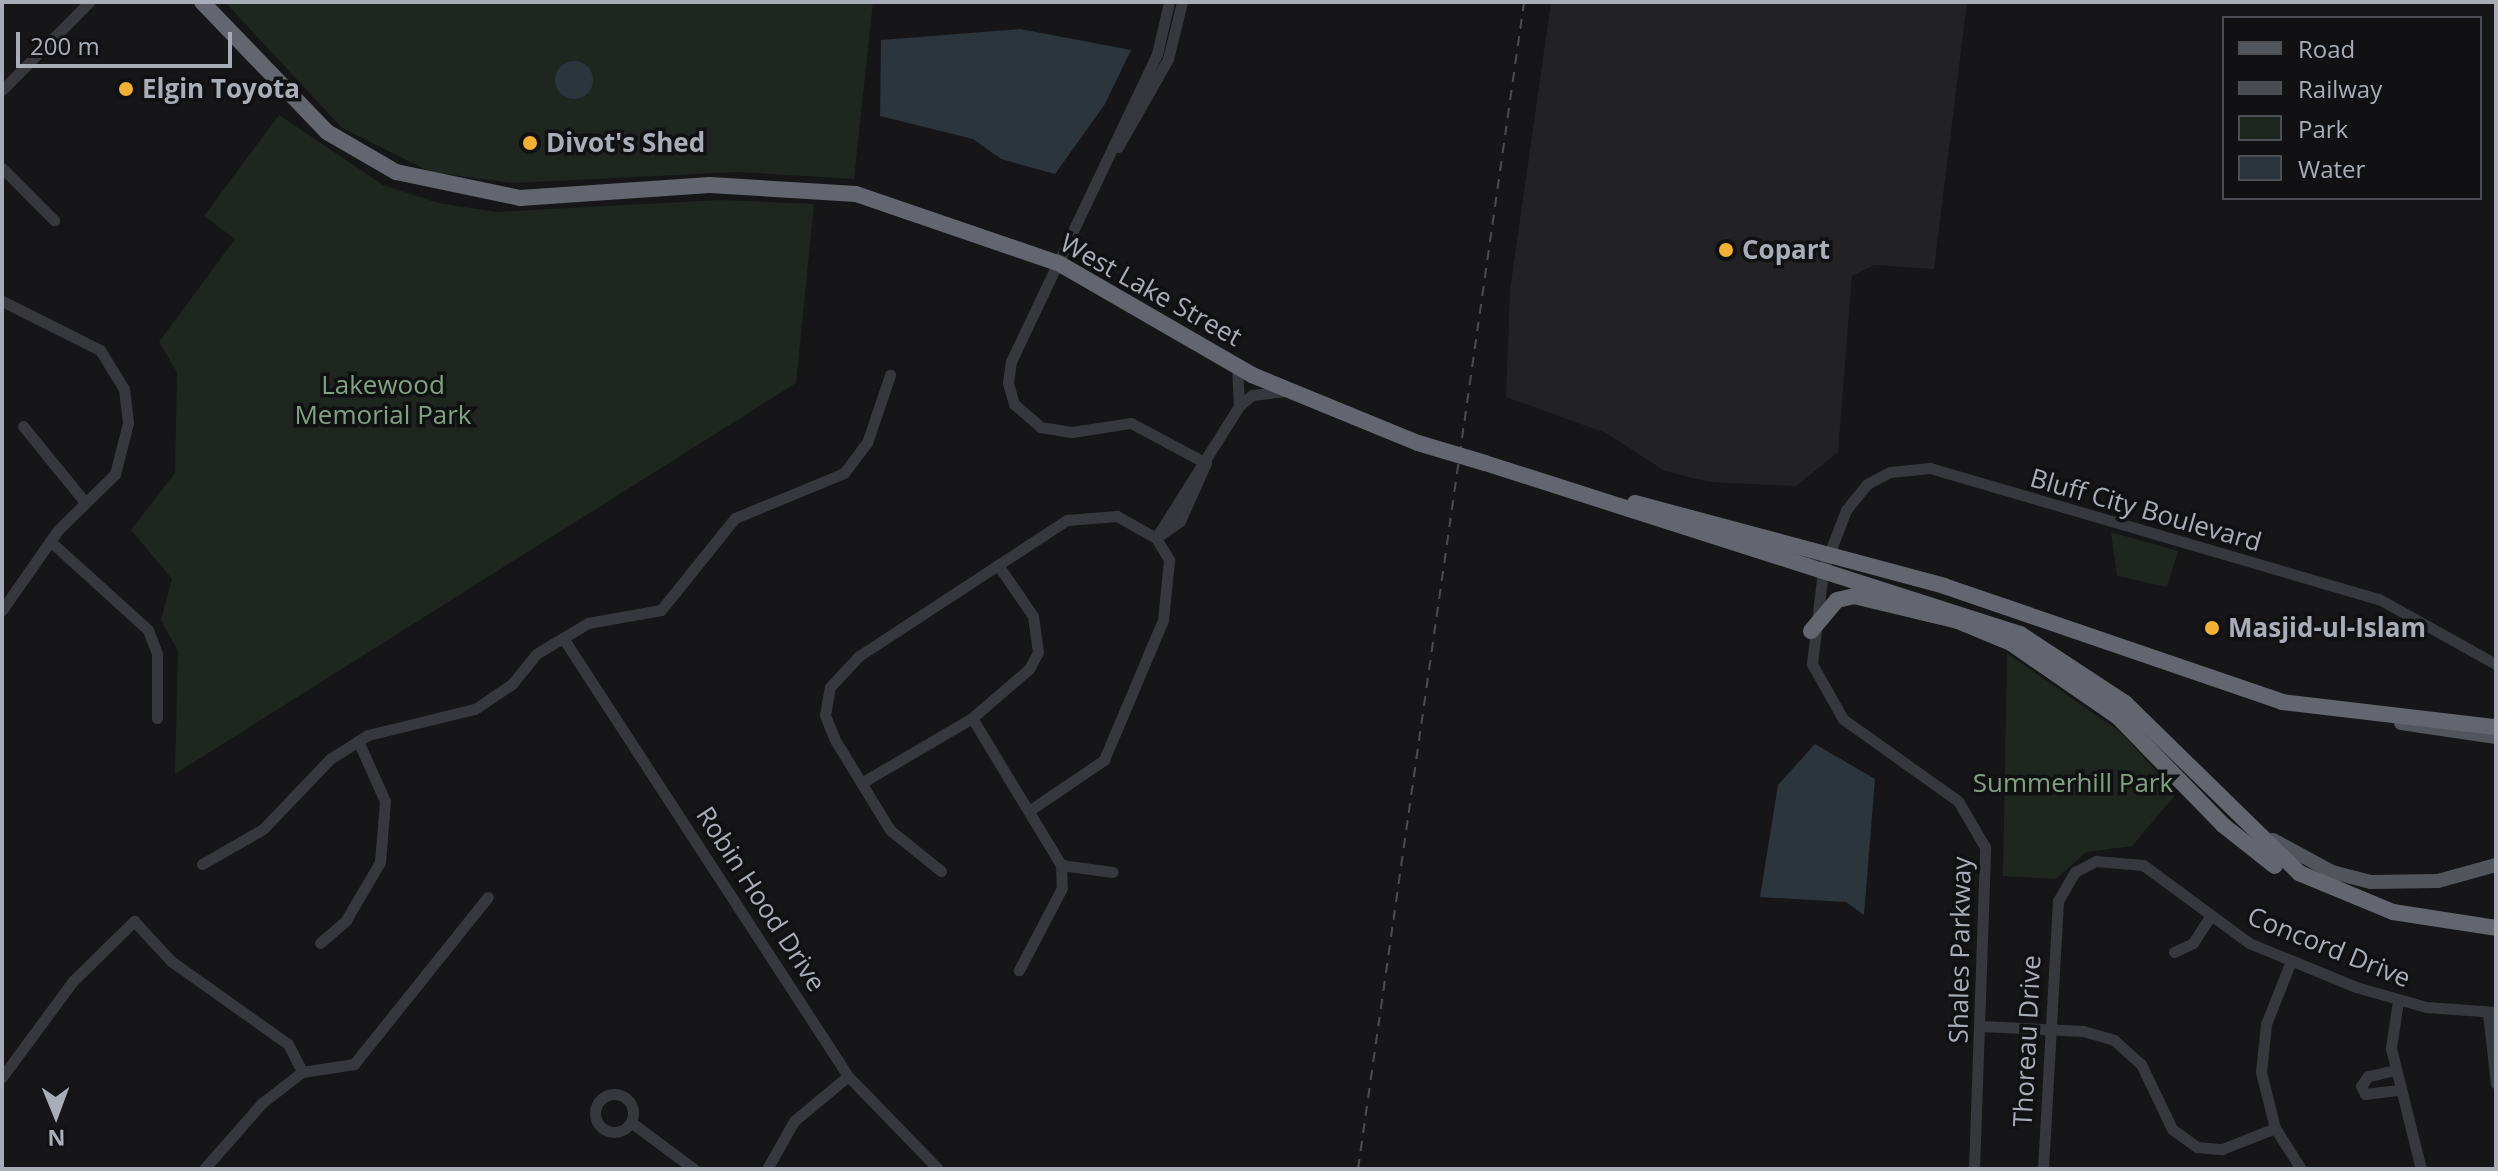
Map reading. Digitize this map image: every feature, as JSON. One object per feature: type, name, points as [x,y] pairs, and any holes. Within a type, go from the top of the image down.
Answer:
[{"type":"highway","name":"West Lake Street","points":[[202,2],[327,132],[434,185],[520,198],[710,185],[807,188],[918,211],[1060,264],[1284,391],[1418,443],[1606,499],[2020,634],[2125,703],[2269,849],[2343,897]]},
{"type":"highway","name":"West Lake Street","points":[[1606,499],[1672,508],[1830,552],[2184,674],[2327,710],[2496,727]]},
{"type":"highway","points":[[1811,631],[1837,600],[1854,596],[1958,621],[2011,643],[2118,717],[2249,848],[2287,875],[2343,897],[2431,921],[2496,928]]},
{"type":"main road","points":[[2327,710],[2496,737]]},
{"type":"main road","points":[[2188,767],[2284,848],[2332,872],[2402,885],[2496,865]]},
{"type":"street","points":[[2,90],[89,2]]},
{"type":"street","points":[[1169,2],[1162,40],[1117,147],[1011,361],[1014,404],[1052,431],[1131,423],[1206,463]]},
{"type":"street","points":[[1117,147],[1168,59],[1182,2]]},
{"type":"street","points":[[2,168],[54,220]]},
{"type":"street","points":[[2,301],[100,350],[124,389],[125,454],[50,541],[2,610]]},
{"type":"street","points":[[1237,366],[1239,406]]},
{"type":"street","points":[[202,864],[263,829],[330,759],[358,741],[403,723],[475,709],[563,638],[588,623],[661,610],[735,518],[844,473],[867,443],[890,375]]},
{"type":"street","points":[[1156,538],[1206,463],[1239,406],[1252,395],[1284,391]]},
{"type":"street","points":[[23,426],[84,501]]},
{"type":"street","name":"Bluff City Boulevard","points":[[1823,570],[1867,484],[1890,472],[1930,468],[2379,599],[2496,664]]},
{"type":"street","points":[[941,871],[890,830],[825,715],[830,687],[859,656],[1067,520],[1095,515],[1117,516],[1156,538],[1169,560],[1170,594],[1117,741],[1095,768],[1033,808]]},
{"type":"street","points":[[50,541],[148,630],[160,677],[157,718]]},
{"type":"street","points":[[863,782],[972,718],[1017,684],[1038,652],[1033,616],[998,565]]},
{"type":"street","name":"Shales Parkway","points":[[1823,570],[1811,631],[1814,674],[1835,711],[1947,791],[1981,834],[1988,876],[1974,1169]]},
{"type":"street","name":"Robin Hood Drive","points":[[563,638],[848,1076],[938,1169]]},
{"type":"street","points":[[972,718],[1033,808],[1061,865],[1062,888],[1019,970]]},
{"type":"street","points":[[320,943],[346,920],[380,862],[385,801],[358,741]]},
{"type":"street","name":"Concord Drive","points":[[2056,915],[2075,872],[2120,858],[2143,865],[2210,917],[2291,961],[2398,1001],[2492,1012]]},
{"type":"street","points":[[1061,865],[1113,872]]},
{"type":"street","points":[[204,1169],[262,1103],[302,1072],[354,1064],[488,897]]},
{"type":"street","name":"Thoreau Drive","points":[[2043,1169],[2056,915]]},
{"type":"street","points":[[2174,952],[2193,943],[2210,917]]},
{"type":"street","points":[[2,1077],[73,981],[134,921],[171,961],[288,1044],[302,1072]]},
{"type":"street","points":[[2291,961],[2260,1055],[2275,1128],[2301,1169]]},
{"type":"street","points":[[2398,1001],[2395,1070],[2421,1169]]},
{"type":"street","points":[[2492,1012],[2496,1084]]},
{"type":"street","points":[[1981,1026],[2093,1032],[2124,1046],[2141,1064],[2172,1129],[2188,1143],[2222,1149],[2275,1128]]},
{"type":"street","points":[[2395,1070],[2368,1076],[2361,1086],[2365,1094],[2399,1090]]},
{"type":"street","points":[[767,1169],[794,1121],[848,1076]]},
{"type":"street","points":[[632,1123],[694,1169]]},
{"type":"shaded area","name":"Copart","points":[[1551,2],[1967,2],[1934,269],[1874,265],[1852,276],[1838,452],[1796,486],[1709,482],[1665,471],[1606,433],[1506,397],[1510,290]]},
{"type":"green space","points":[[225,2],[873,2],[854,179],[739,172],[512,183],[431,172],[342,128]]},
{"type":"green space","name":"Lakewood Memorial Park","points":[[279,115],[383,185],[438,203],[496,212],[720,200],[814,204],[796,383],[175,774],[178,651],[161,620],[172,579],[131,530],[175,473],[177,372],[159,342],[235,239],[204,216]]},
{"type":"green space","points":[[2111,532],[2178,551],[2167,587],[2117,576]]},
{"type":"green space","name":"Summerhill Park","points":[[2007,653],[2120,732],[2177,793],[2132,846],[2086,852],[2056,879],[2003,876]]},
{"type":"water","points":[[1020,29],[1131,50],[1105,104],[1055,174],[1001,159],[973,139],[880,116],[881,40]]},
{"type":"water","points":[[574,61],[587,67],[593,80],[587,93],[574,99],[561,93],[555,80],[561,67]]},
{"type":"water","points":[[1815,744],[1875,779],[1864,915],[1846,902],[1760,897],[1778,785]]},
{"type":"railway","points":[[1358,1169],[1524,2]]},
{"type":"place","name":"Elgin Toyota","points":[[126,89]]},
{"type":"place","name":"Divot's Shed","points":[[530,143]]},
{"type":"place","name":"Copart","points":[[1726,250]]},
{"type":"place","name":"Masjid-ul-Islam","points":[[2212,628]]}]
